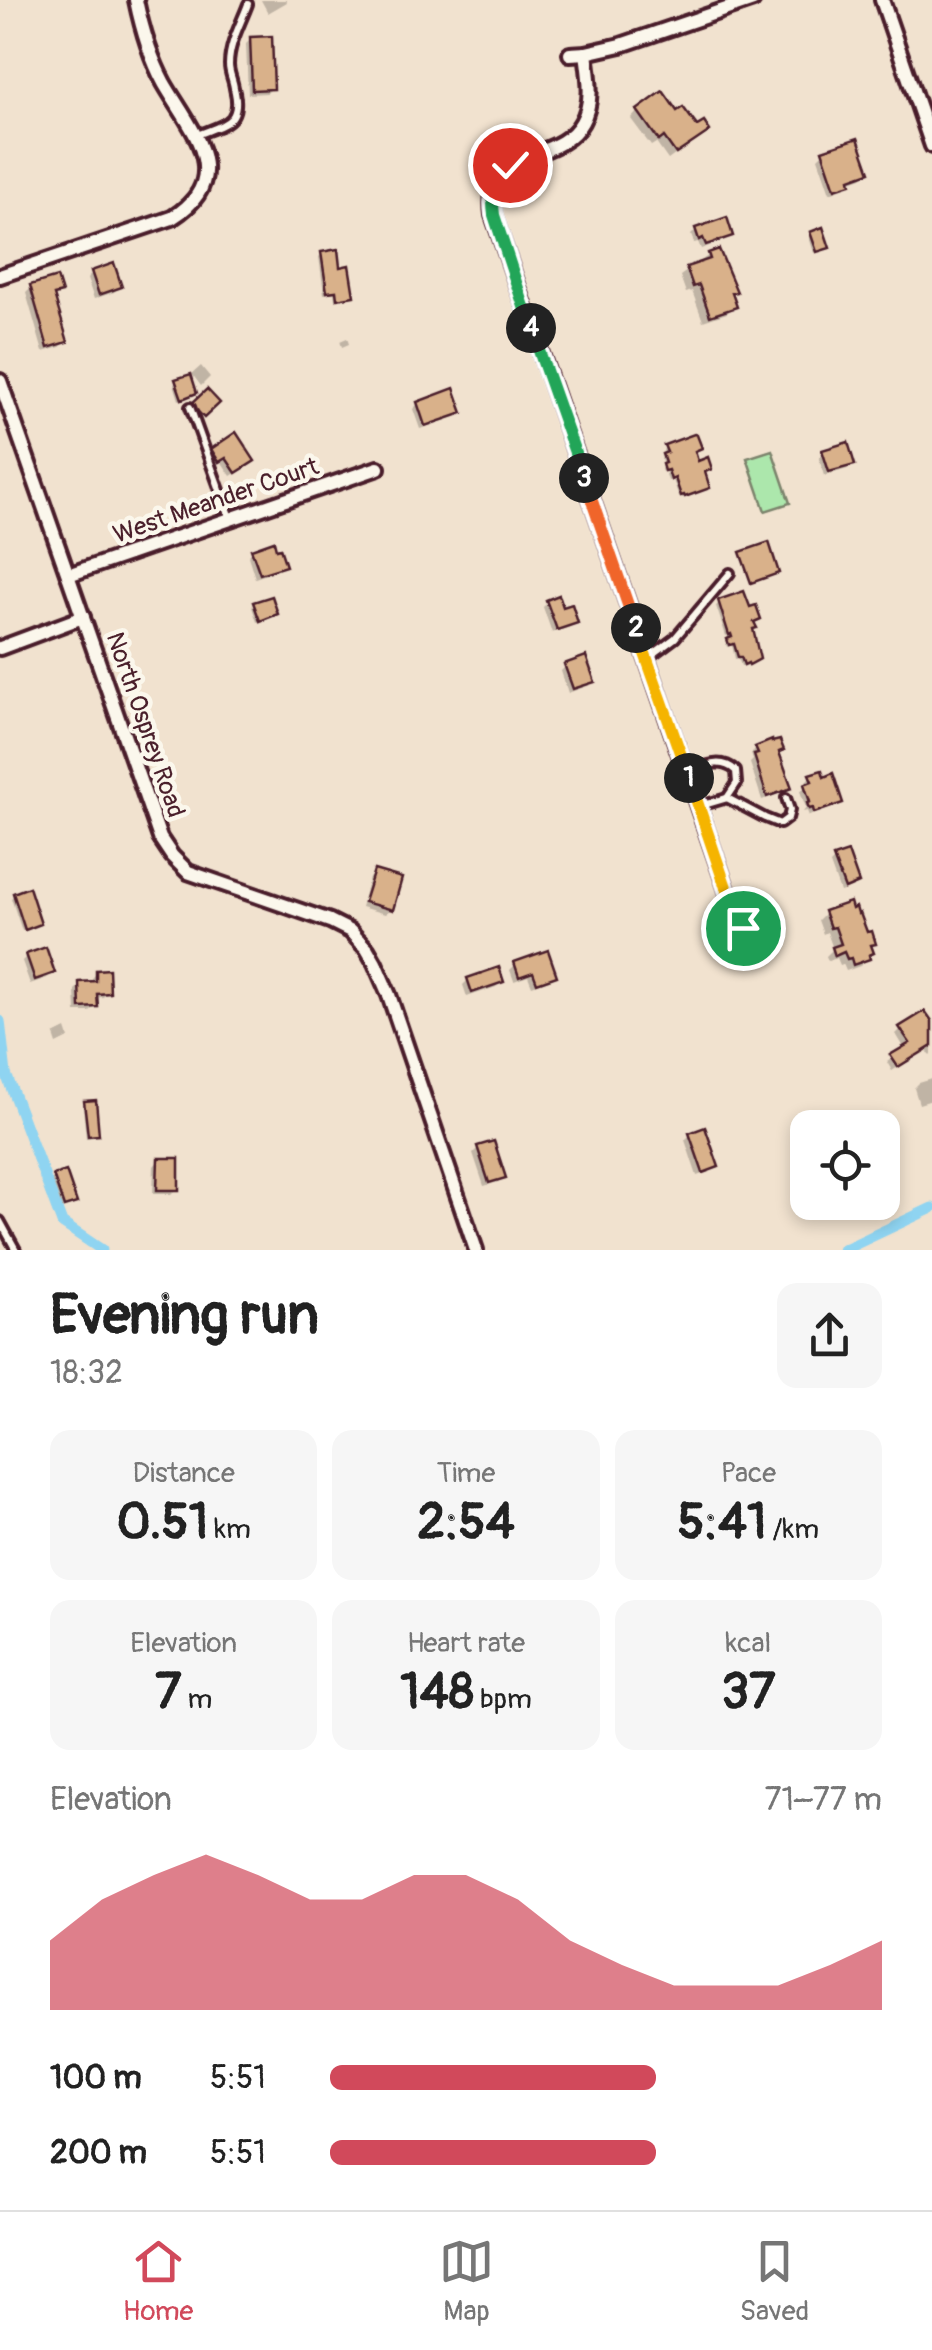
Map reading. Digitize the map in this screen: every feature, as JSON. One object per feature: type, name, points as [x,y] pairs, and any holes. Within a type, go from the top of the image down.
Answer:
[{"type":"street","points":[[0,276],[172,218],[188,208],[199,194],[206,162],[197,135],[164,82],[145,38],[136,0]]},
{"type":"street","points":[[882,0],[932,146]]},
{"type":"street","points":[[570,54],[622,45],[744,2]]},
{"type":"street","points":[[586,54],[590,92],[581,125],[568,137],[510,165],[499,176],[492,201],[494,215],[737,920],[758,942]]},
{"type":"street","name":"North Osprey Road","points":[[0,381],[160,838],[188,872],[330,921],[350,931],[367,950],[389,996],[476,1250]]},
{"type":"street","name":"West Meander Court","points":[[68,576],[378,468]]},
{"type":"street","points":[[0,648],[83,617]]},
{"type":"lane","points":[[197,135],[229,122],[235,115],[237,103],[228,68],[248,4]]},
{"type":"lane","points":[[190,407],[230,519]]},
{"type":"lane","points":[[647,658],[674,638],[730,574]]},
{"type":"lane","points":[[686,772],[717,762],[729,764],[736,771],[738,784],[727,798],[698,806]]},
{"type":"lane","points":[[727,798],[780,824],[788,818],[790,810],[786,798]]},
{"type":"lane","points":[[1,1224],[16,1250]]},
{"type":"green space","points":[[772,450],[790,503],[765,511],[747,458]]},
{"type":"building","points":[[272,36],[274,89],[252,90],[250,37]]},
{"type":"building","points":[[663,91],[677,111],[683,107],[697,126],[704,122],[710,131],[676,154],[664,137],[659,141],[637,110]]},
{"type":"building","points":[[858,138],[870,172],[835,189],[822,150]]},
{"type":"building","points":[[727,217],[733,236],[706,245],[703,238],[699,240],[695,228]]},
{"type":"building","points":[[823,227],[830,248],[817,252],[810,232]]},
{"type":"building","points":[[338,249],[340,267],[349,265],[354,296],[337,299],[336,291],[327,292],[321,252]]},
{"type":"building","points":[[719,249],[737,292],[732,293],[737,307],[710,316],[699,285],[693,287],[686,267],[710,259],[708,253]]},
{"type":"building","points":[[114,263],[122,287],[99,295],[91,271]]},
{"type":"building","points":[[57,277],[62,293],[54,295],[68,342],[48,348],[30,285]]},
{"type":"building","points":[[191,374],[197,393],[182,399],[175,379]]},
{"type":"building","points":[[454,388],[463,413],[425,426],[417,402]]},
{"type":"building","points":[[207,389],[220,403],[204,418],[191,404]]},
{"type":"building","points":[[236,432],[255,461],[236,473],[226,458],[219,462],[211,449]]},
{"type":"building","points":[[694,434],[702,448],[695,451],[698,461],[708,457],[712,469],[705,472],[710,488],[685,497],[681,496],[675,478],[671,480],[668,470],[664,471],[662,454],[667,452],[664,445]]},
{"type":"building","points":[[848,442],[855,465],[829,472],[822,450]]},
{"type":"building","points":[[274,541],[286,566],[260,574],[251,549]]},
{"type":"building","points":[[769,542],[779,573],[751,583],[740,552]]},
{"type":"building","points":[[744,591],[750,607],[756,605],[761,619],[754,622],[757,628],[753,629],[760,659],[749,665],[738,657],[734,644],[729,645],[727,639],[732,637],[718,600]]},
{"type":"building","points":[[559,595],[563,607],[572,604],[578,623],[557,630],[546,600]]},
{"type":"building","points":[[272,596],[278,614],[260,621],[253,602]]},
{"type":"building","points":[[586,656],[595,682],[573,689],[564,664]]},
{"type":"building","points":[[780,740],[784,750],[779,752],[792,788],[767,797],[754,755],[758,754],[755,747]]},
{"type":"building","points":[[822,770],[824,777],[833,773],[843,803],[814,813],[813,808],[809,809],[804,784],[812,781],[809,774]]},
{"type":"building","points":[[848,852],[859,883],[845,889],[833,857]]},
{"type":"building","points":[[374,870],[402,878],[393,910],[364,902]]},
{"type":"building","points":[[29,887],[41,924],[25,930],[13,893]]},
{"type":"building","points":[[850,902],[852,909],[856,907],[860,913],[867,932],[872,931],[876,944],[871,945],[874,953],[869,955],[870,959],[853,965],[844,952],[835,956],[832,947],[841,944],[824,911]]},
{"type":"building","points":[[46,947],[55,973],[35,980],[26,954]]},
{"type":"building","points":[[548,950],[557,976],[537,983],[533,972],[519,977],[514,962]]},
{"type":"building","points":[[499,967],[504,982],[472,993],[467,978]]},
{"type":"building","points":[[109,969],[110,993],[97,994],[98,1007],[80,1008],[79,982],[96,981],[96,970]]},
{"type":"building","points":[[925,1011],[932,1021],[932,1046],[898,1067],[890,1055],[910,1043],[899,1027]]},
{"type":"building","points":[[96,1100],[99,1135],[88,1136],[84,1101]]},
{"type":"building","points":[[705,1127],[719,1167],[703,1173],[689,1133]]},
{"type":"building","points":[[494,1141],[506,1178],[489,1183],[477,1146]]},
{"type":"building","points":[[158,1158],[179,1158],[179,1190],[157,1190]]},
{"type":"building","points":[[66,1171],[77,1203],[64,1207],[53,1175]]},
{"type":"waterway","points":[[0,1021],[6,1074],[62,1223],[102,1250]]},
{"type":"waterway","points":[[843,1250],[932,1208]]},
{"type":"route","points":[[510,165],[494,188],[494,215],[737,920],[743,928]]}]
